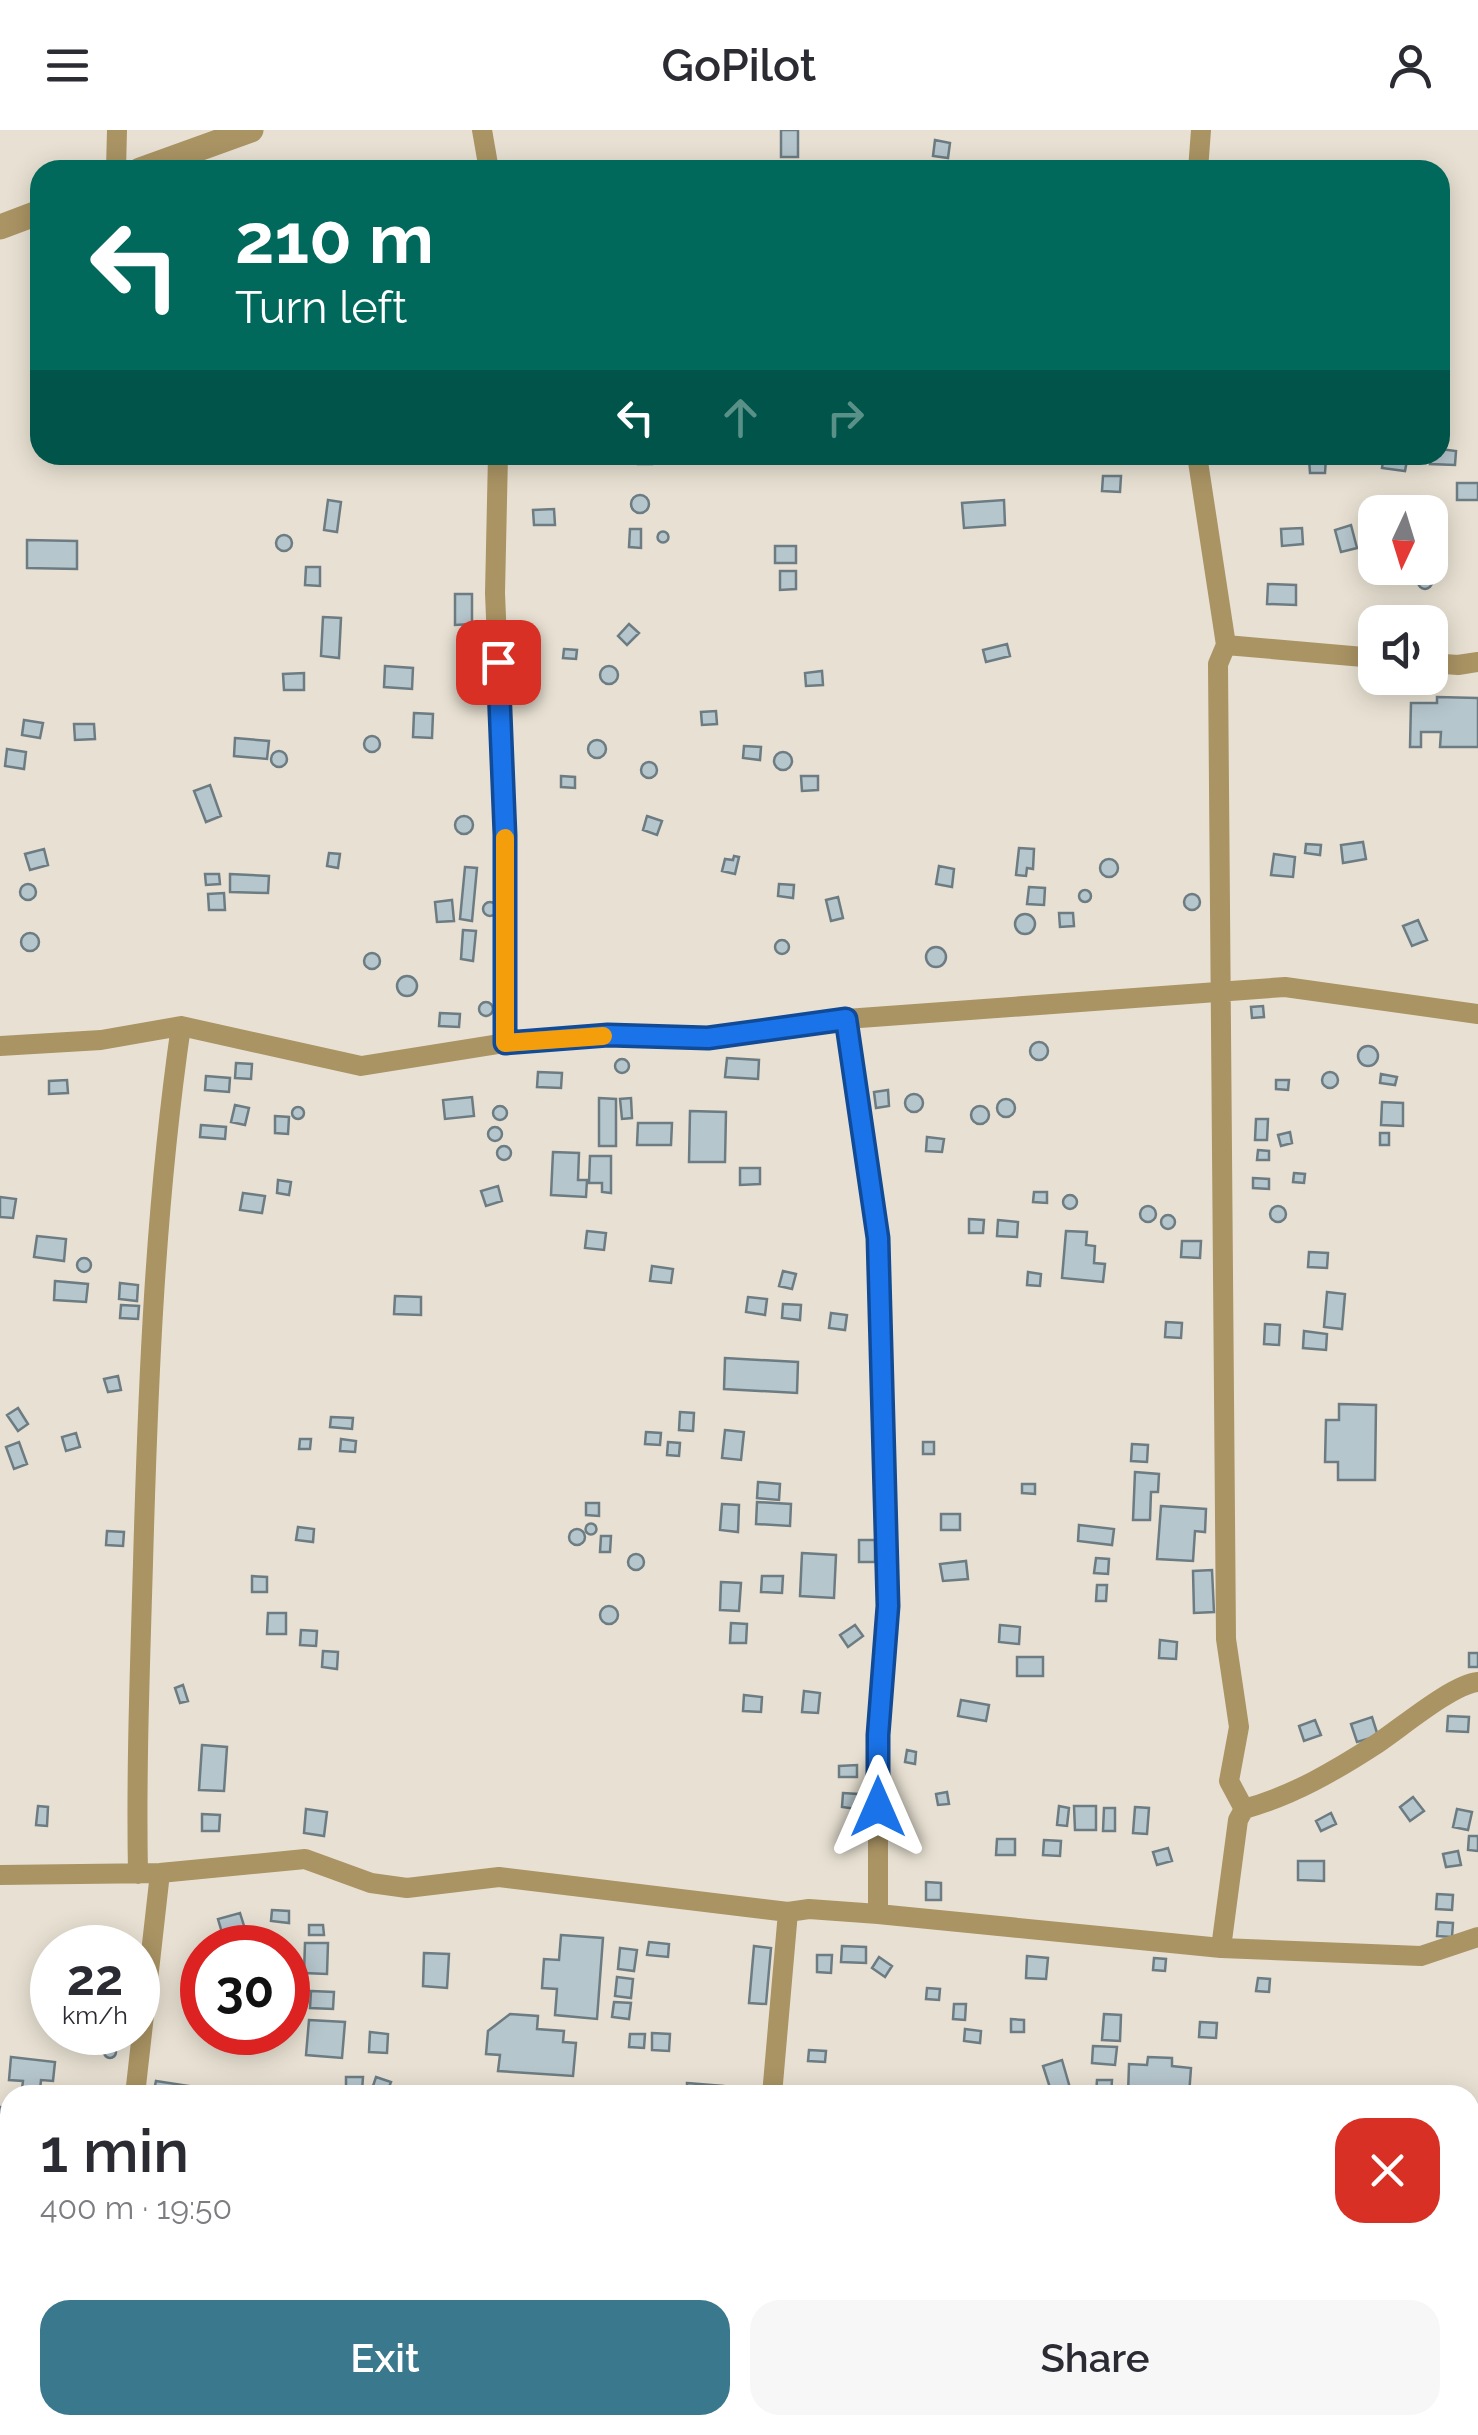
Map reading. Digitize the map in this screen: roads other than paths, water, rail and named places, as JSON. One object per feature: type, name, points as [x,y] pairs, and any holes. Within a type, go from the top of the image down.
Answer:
[{"type":"street","points":[[116,160],[117,130]]},
{"type":"street","points":[[168,160],[251,130]]},
{"type":"street","points":[[482,130],[487,160]]},
{"type":"street","points":[[1199,160],[1201,130]]},
{"type":"street","points":[[0,227],[30,216]]},
{"type":"street","points":[[498,465],[495,593],[505,835],[505,1043]]},
{"type":"street","points":[[1199,465],[1226,644],[1218,664],[1226,1639],[1239,1727],[1229,1782],[1244,1809]]},
{"type":"street","points":[[1226,644],[1358,656]]},
{"type":"street","points":[[1448,665],[1478,662]]},
{"type":"street","points":[[0,1046],[101,1040],[181,1026],[361,1066],[505,1043],[608,1035],[708,1038],[846,1019],[1285,987],[1478,1014]]},
{"type":"street","points":[[846,1019],[878,1238],[888,1606],[878,1735],[878,1914]]},
{"type":"street","points":[[138,1874],[137,1708],[150,1350],[164,1148],[181,1026]]},
{"type":"street","points":[[1222,1948],[1238,1820],[1244,1809],[1279,1799],[1326,1775],[1450,1692],[1478,1682]]},
{"type":"street","points":[[0,1875],[160,1874],[218,1870],[280,1859],[306,1860],[371,1883],[407,1888],[499,1877],[788,1912],[809,1909],[878,1914],[1222,1948],[1421,1956],[1478,1937]]},
{"type":"street","points":[[136,2085],[160,1874]]},
{"type":"street","points":[[773,2085],[788,1912]]}]
